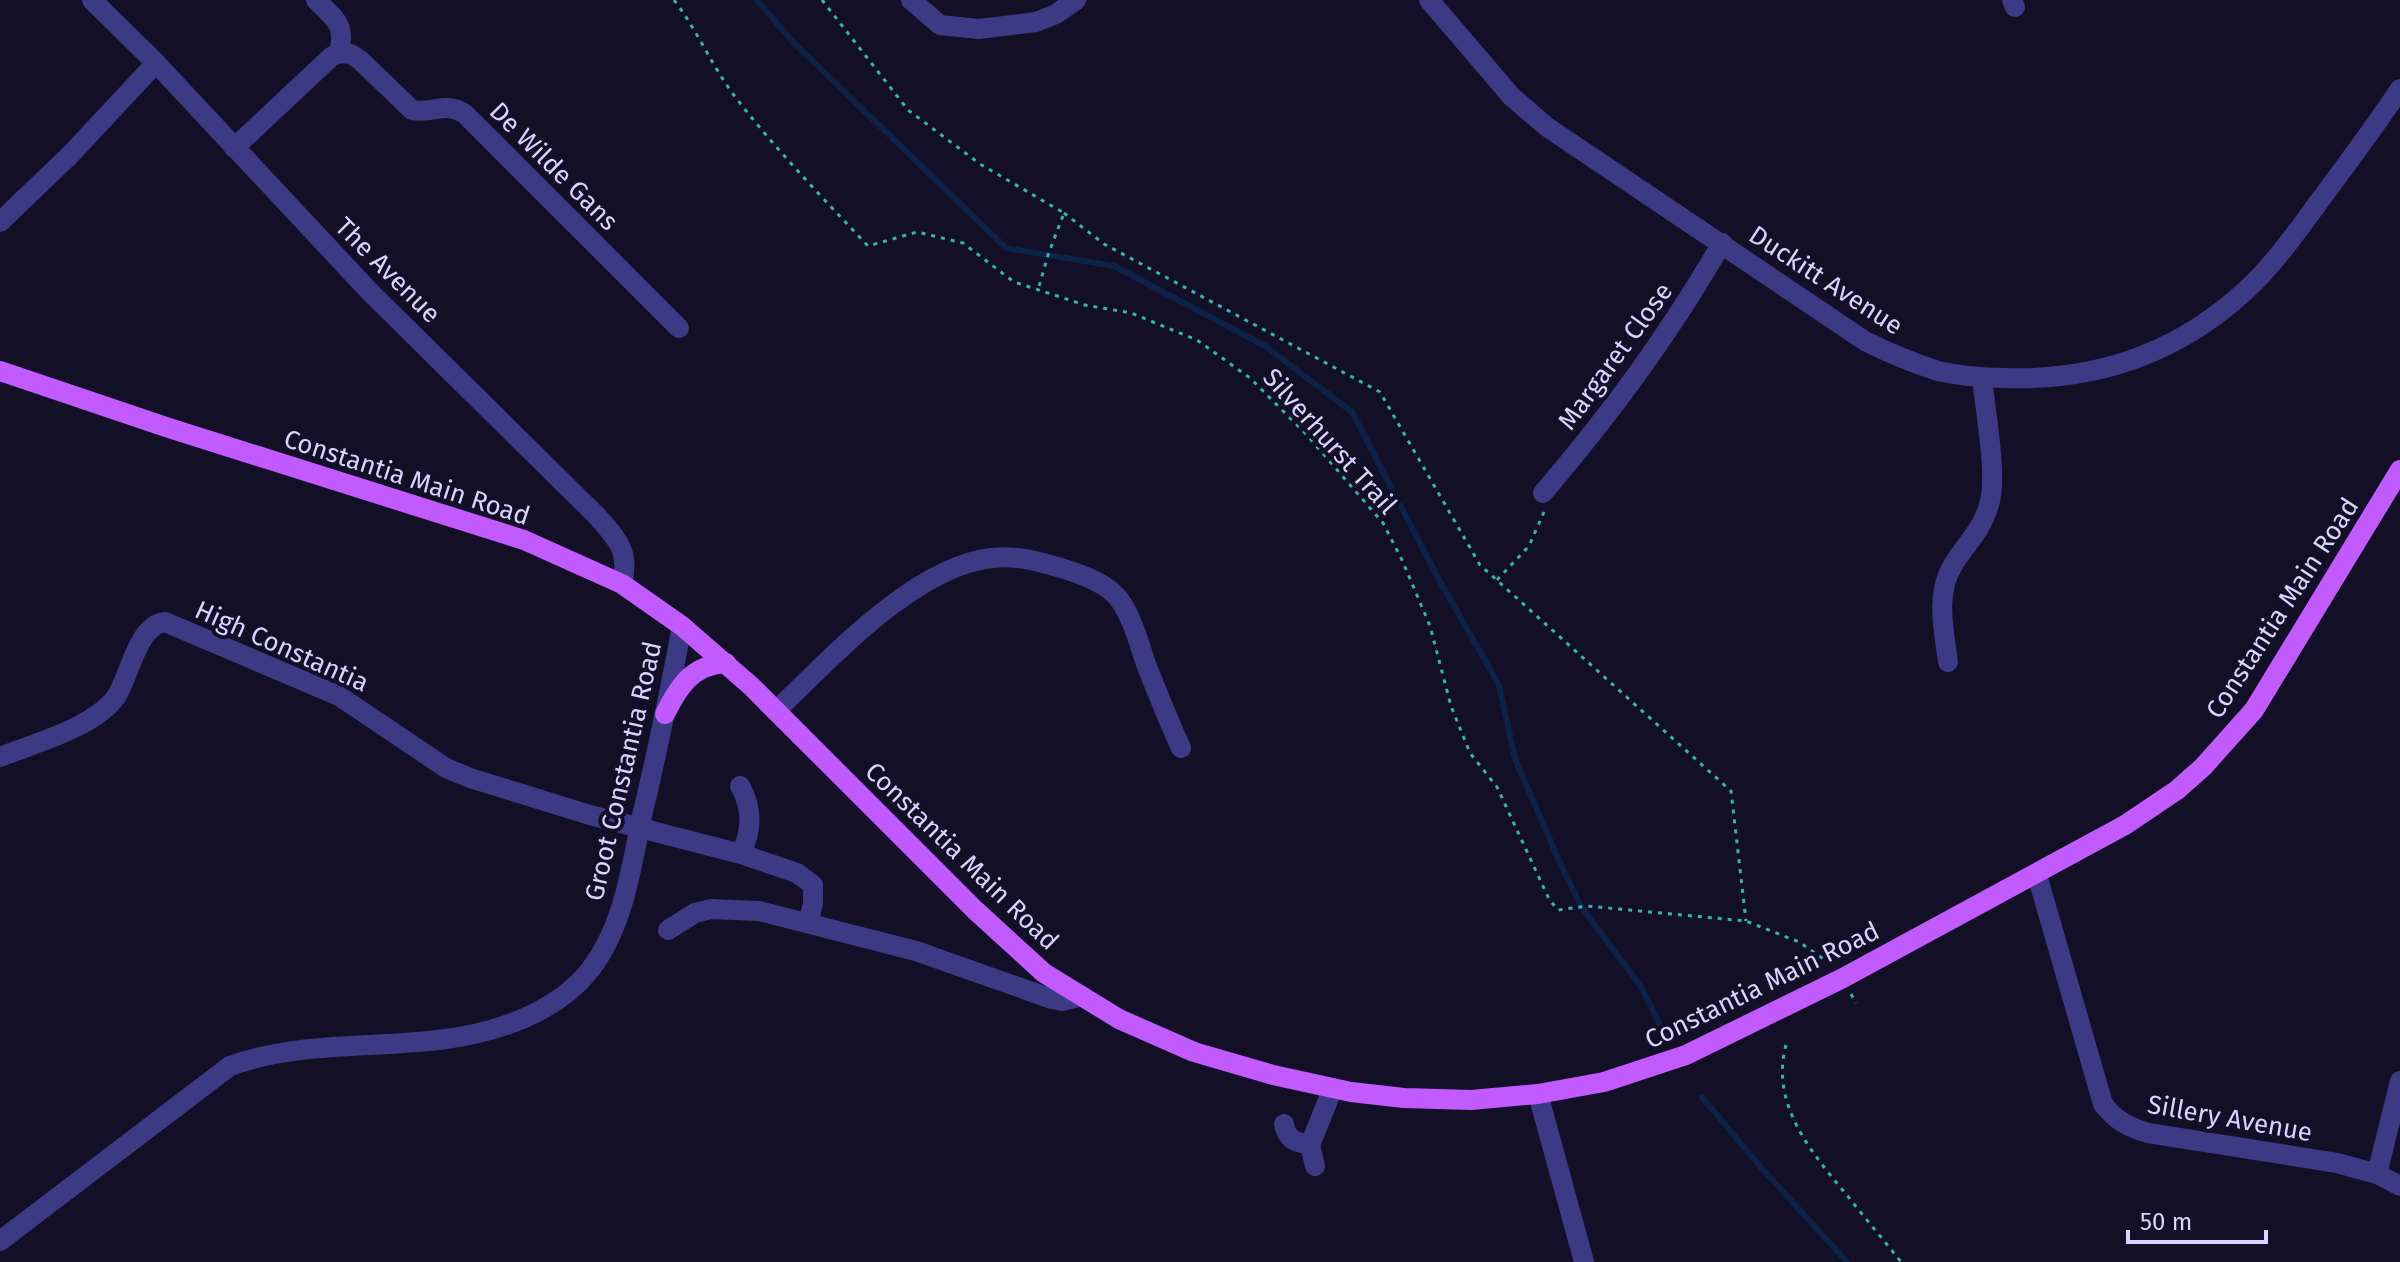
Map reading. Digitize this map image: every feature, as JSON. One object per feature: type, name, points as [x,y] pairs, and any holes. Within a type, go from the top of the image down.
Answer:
[{"type":"main road","name":"Constantia Main Road","points":[[0,371],[184,433],[524,540],[622,584],[682,626],[777,710],[975,910],[1044,973],[1119,1019],[1194,1052],[1273,1075],[1333,1088],[1418,1098],[1471,1100],[1538,1094],[1604,1082],[1686,1055],[1843,978],[2125,825],[2177,790],[2229,740],[2254,710],[2400,470]]},
{"type":"main road","points":[[665,714],[677,691],[690,676],[705,667],[726,663]]},
{"type":"street","name":"The Avenue","points":[[92,0],[156,63],[370,292],[597,516],[621,545],[626,558],[622,584]]},
{"type":"street","points":[[234,148],[331,57],[339,53],[343,37],[341,26],[316,0]]},
{"type":"street","points":[[911,0],[940,25],[979,29],[1036,22],[1056,14],[1076,0]]},
{"type":"street","name":"Duckitt Avenue","points":[[1429,0],[1468,48],[1528,112],[1578,149],[1865,341],[1901,358],[1941,371],[1982,378],[2079,376],[2145,355],[2182,338],[2216,316],[2248,289],[2294,235],[2400,89]]},
{"type":"street","name":"De Wilde Gans","points":[[339,53],[351,54],[360,60],[412,110],[421,112],[452,107],[465,114],[679,328]]},
{"type":"street","points":[[0,222],[70,155],[156,63]]},
{"type":"street","name":"Margaret Close","points":[[1543,493],[1625,394],[1693,293],[1722,243]]},
{"type":"street","points":[[1948,662],[1942,621],[1942,593],[1951,567],[1982,526],[1991,498],[1982,378]]},
{"type":"street","points":[[777,710],[845,645],[921,585],[966,564],[1009,556],[1068,570],[1111,590],[1132,623],[1163,709],[1181,748]]},
{"type":"street","name":"High Constantia","points":[[0,757],[78,726],[105,709],[121,689],[147,630],[165,622],[339,696],[433,760],[470,778],[549,804],[741,854],[808,879],[814,893],[808,923]]},
{"type":"street","name":"Groot Constantia Road","points":[[0,1241],[230,1066],[273,1054],[445,1039],[486,1032],[535,1013],[567,991],[589,971],[606,944],[625,898],[682,626]]},
{"type":"street","points":[[740,786],[751,819],[741,854]]},
{"type":"street","name":"Sillery Avenue","points":[[2037,875],[2103,1104],[2114,1118],[2148,1133],[2337,1163],[2377,1174],[2400,1186]]},
{"type":"street","points":[[668,930],[695,913],[721,908],[759,911],[916,951],[1052,999],[1062,1001],[1082,996]]},
{"type":"street","points":[[2377,1174],[2400,1081]]},
{"type":"street","points":[[1315,1166],[1310,1145],[1333,1088]]},
{"type":"street","points":[[1538,1094],[1584,1262]]},
{"type":"street","points":[[1284,1124],[1285,1133],[1292,1140],[1310,1145]]},
{"type":"path","name":"Silverhurst Trail","points":[[674,0],[691,22],[708,57],[743,106],[784,156],[868,246],[917,232],[963,243],[1014,282],[1085,305],[1131,313],[1197,340],[1250,378],[1306,434],[1383,523],[1430,626],[1451,706],[1470,753],[1497,787],[1549,899],[1558,910],[1587,906],[1746,921]]},
{"type":"path","points":[[822,0],[908,110],[980,164],[1064,213],[1104,244],[1380,392],[1480,565],[1731,791],[1746,921],[1799,942],[1836,967]]},
{"type":"path","points":[[1038,290],[1064,213]]},
{"type":"path","points":[[1497,580],[1537,533],[1545,508],[1543,493]]},
{"type":"path","points":[[1786,1045],[1782,1060],[1783,1084],[1805,1144],[1901,1262]]},
{"type":"waterway","points":[[757,0],[792,41],[1006,248],[1114,266],[1265,346],[1352,412],[1438,578],[1499,685],[1515,759],[1582,908],[1640,985],[1668,1041]]},
{"type":"waterway","points":[[1702,1097],[1847,1262]]}]
